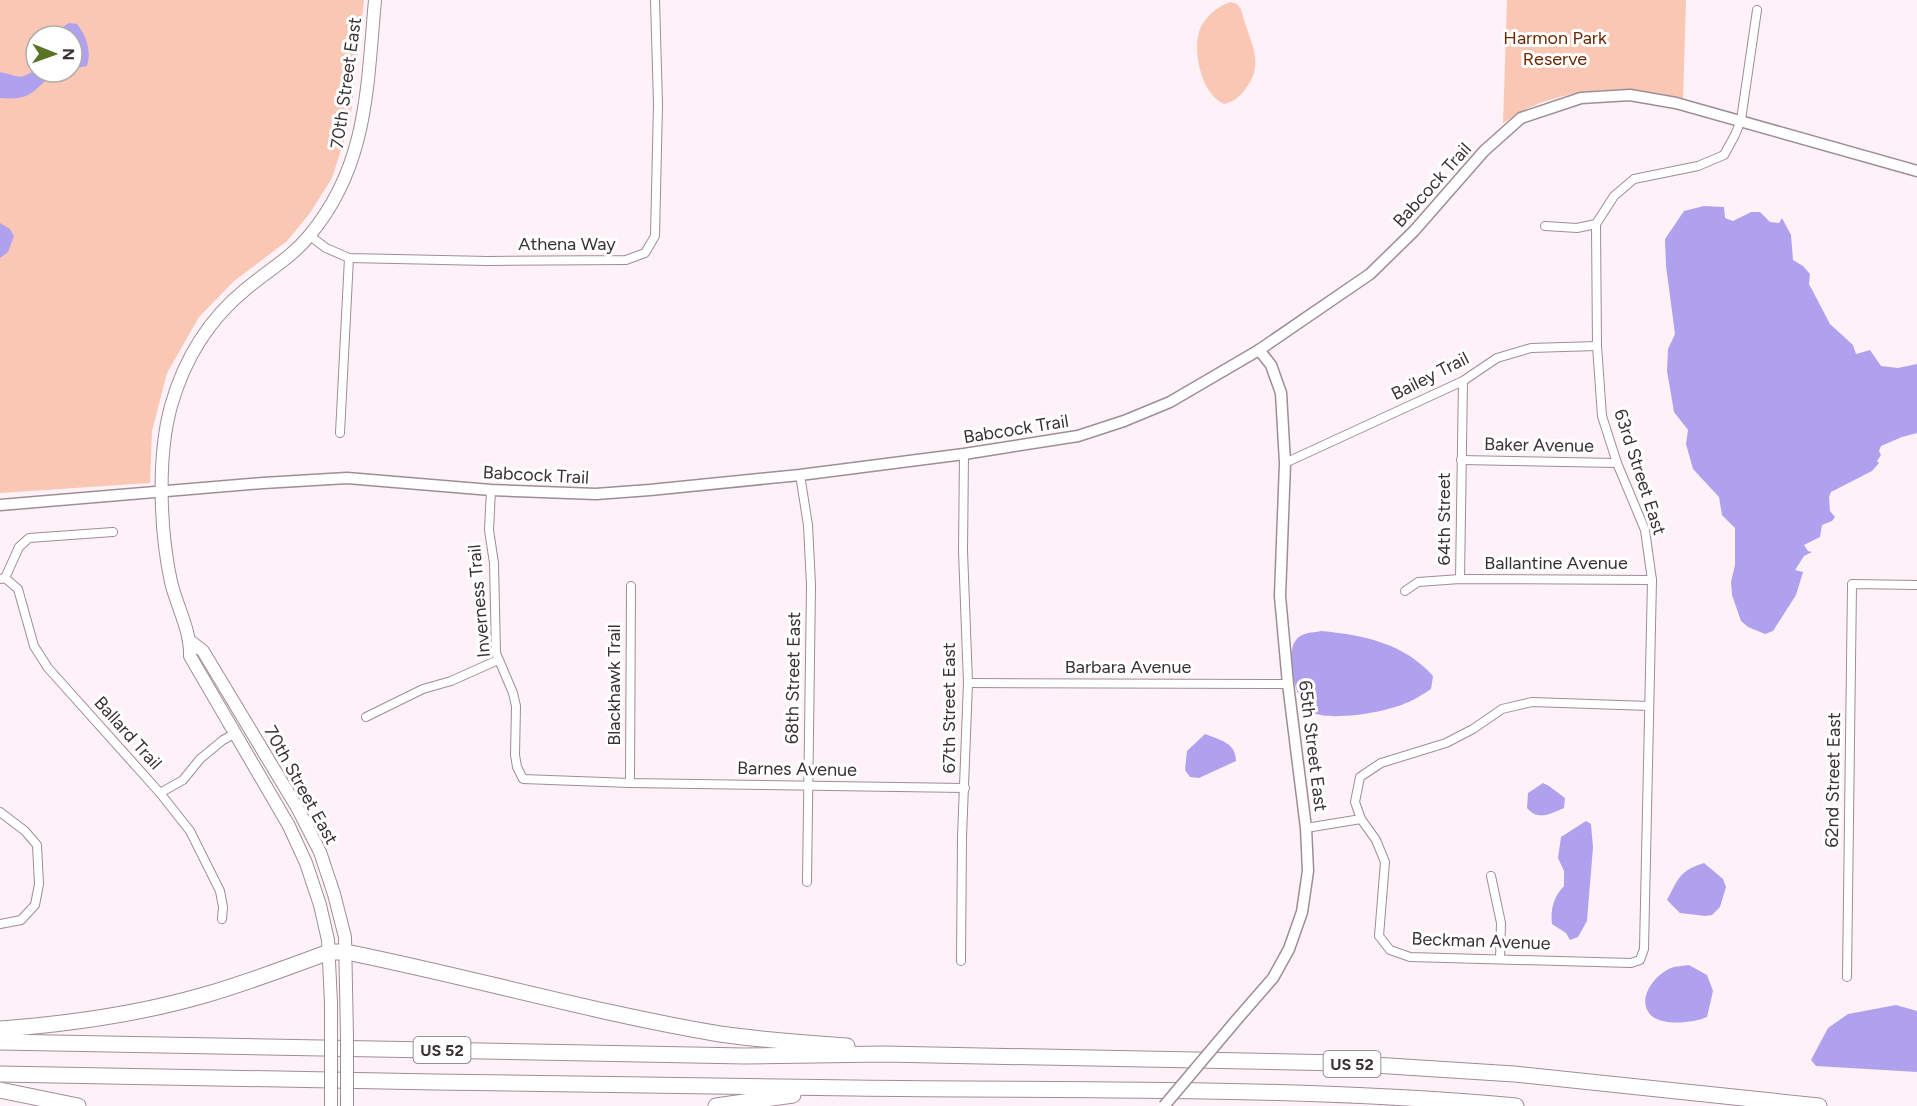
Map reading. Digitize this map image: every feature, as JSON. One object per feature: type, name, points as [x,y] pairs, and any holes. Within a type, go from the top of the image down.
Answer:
[{"type":"highway","points":[[0,1029],[53,1025],[126,1013],[206,994],[329,952],[346,952],[677,1026],[751,1038],[867,1047],[884,1054]]},
{"type":"highway","name":"US 52","points":[[0,1042],[745,1056],[884,1054],[1252,1060],[1514,1074],[1819,1106]]},
{"type":"highway","name":"US 52","points":[[0,1074],[1317,1094],[1516,1106]]},
{"type":"highway","points":[[716,1106],[854,1088]]},
{"type":"highway","points":[[0,1090],[78,1106]]},
{"type":"main road","name":"70th Street East","points":[[331,1106],[329,952],[320,905],[306,863],[289,826],[190,656],[190,640],[171,584],[163,536],[162,493],[165,445],[171,406],[180,380],[197,345],[229,304],[310,236],[338,193],[352,164],[360,136],[375,0]]},
{"type":"main road","name":"70th Street East","points":[[190,640],[203,651],[298,809],[320,852],[345,937],[347,1106]]},
{"type":"street","name":"Athena Way","points":[[310,236],[326,248],[349,258],[488,261],[626,260],[645,253],[656,236],[658,104],[655,0]]},
{"type":"street","points":[[1545,226],[1577,228],[1596,224],[1614,196],[1634,179],[1698,166],[1724,155],[1736,135],[1741,120],[1757,10]]},
{"type":"street","name":"Babcock Trail","points":[[0,505],[347,478],[491,490],[596,494],[800,475],[964,454],[1078,436],[1124,422],[1170,402],[1259,350],[1370,274],[1414,231],[1484,151],[1521,118],[1581,98],[1630,95],[1676,103],[1917,171]]},
{"type":"street","name":"63rd Street East","points":[[1596,224],[1597,346],[1602,416],[1617,463],[1645,530],[1652,580],[1644,949],[1640,960]]},
{"type":"street","points":[[340,433],[349,258]]},
{"type":"street","name":"Bailey Trail","points":[[1285,462],[1463,381],[1497,358],[1531,348],[1597,346]]},
{"type":"street","name":"65th Street East","points":[[1164,1106],[1273,978],[1290,949],[1302,912],[1308,871],[1306,828],[1288,684],[1280,596],[1285,462],[1281,393],[1271,365],[1259,350]]},
{"type":"street","name":"64th Street","points":[[1460,579],[1463,381]]},
{"type":"street","name":"67th Street East","points":[[961,961],[968,683],[963,551],[964,454]]},
{"type":"street","name":"Baker Avenue","points":[[1461,460],[1617,463]]},
{"type":"street","name":"68th Street East","points":[[800,475],[808,525],[812,585],[807,882]]},
{"type":"street","name":"Inverness Trail","points":[[491,490],[489,530],[496,603],[495,640],[498,660],[513,693],[516,706],[515,755],[517,767],[523,779],[630,783]]},
{"type":"street","points":[[2,579],[19,547],[29,538],[112,532]]},
{"type":"street","name":"Ballard Trail","points":[[2,579],[18,589],[34,646],[48,668],[160,793],[190,831],[220,891],[223,907],[222,919]]},
{"type":"street","name":"Ballantine Avenue","points":[[1405,591],[1418,582],[1460,579],[1652,580]]},
{"type":"street","name":"62nd Street East","points":[[1847,977],[1852,584],[1917,585]]},
{"type":"street","name":"Blackhawk Trail","points":[[630,783],[631,586]]},
{"type":"street","points":[[366,717],[423,689],[451,681],[498,660]]},
{"type":"street","name":"Barbara Avenue","points":[[968,683],[1288,684]]},
{"type":"street","points":[[1306,828],[1361,819],[1355,802],[1360,777],[1381,763],[1446,742],[1473,729],[1502,709],[1532,702],[1649,706]]},
{"type":"street","points":[[160,793],[183,780],[200,759],[223,740],[236,733]]},
{"type":"street","name":"Barnes Avenue","points":[[630,783],[965,788]]},
{"type":"street","points":[[0,812],[25,831],[37,845],[39,884],[35,905],[21,920],[0,924]]},
{"type":"street","name":"Beckman Avenue","points":[[1361,819],[1376,840],[1385,862],[1379,936],[1389,950],[1410,957],[1631,963],[1640,960]]},
{"type":"street","points":[[1491,876],[1501,923],[1500,959]]},
{"type":"green space","points":[[0,0],[364,0],[350,122],[332,178],[310,213],[287,241],[234,281],[199,317],[167,373],[152,431],[150,483],[0,493]]},
{"type":"green space","name":"Harmon Park Reserve","points":[[1507,0],[1686,0],[1683,99],[1629,90],[1576,93],[1540,103],[1503,123]]},
{"type":"green space","points":[[1231,2],[1237,4],[1241,9],[1254,49],[1255,69],[1242,94],[1224,104],[1209,91],[1204,81],[1200,71],[1197,48],[1202,25],[1217,9]]},
{"type":"shaded area","points":[[84,36],[89,55],[87,66],[84,67]]},
{"type":"shaded area","points":[[0,72],[24,75],[24,84],[42,84],[27,96],[0,98]]},
{"type":"shaded area","points":[[1704,206],[1724,207],[1725,218],[1733,221],[1751,212],[1760,212],[1770,222],[1779,223],[1782,218],[1791,235],[1793,260],[1810,274],[1809,284],[1830,324],[1853,345],[1856,354],[1870,350],[1881,366],[1898,368],[1917,364],[1917,433],[1881,446],[1879,451],[1881,455],[1877,461],[1879,463],[1872,471],[1831,492],[1830,511],[1835,517],[1832,521],[1822,525],[1820,537],[1804,545],[1808,551],[1812,552],[1804,556],[1795,570],[1803,572],[1796,595],[1773,631],[1765,634],[1748,627],[1741,621],[1732,595],[1731,582],[1735,565],[1735,528],[1722,515],[1719,497],[1693,469],[1686,444],[1688,430],[1674,412],[1667,371],[1668,349],[1675,334],[1666,266],[1665,239],[1684,211]]},
{"type":"shaded area","points":[[0,223],[10,229],[14,236],[8,252],[0,258]]},
{"type":"shaded area","points":[[1321,631],[1367,638],[1396,648],[1422,665],[1433,676],[1431,689],[1409,702],[1373,712],[1332,716],[1311,712],[1296,689],[1291,656],[1298,637]]},
{"type":"shaded area","points":[[1205,734],[1230,746],[1236,761],[1199,778],[1190,777],[1185,770],[1187,751]]},
{"type":"shaded area","points":[[1543,783],[1565,798],[1564,808],[1540,815],[1527,808],[1528,793]]},
{"type":"shaded area","points":[[1586,821],[1591,824],[1593,847],[1587,921],[1578,937],[1570,940],[1566,933],[1552,924],[1554,903],[1564,886],[1564,871],[1558,858],[1561,837]]},
{"type":"shaded area","points":[[1704,863],[1723,879],[1726,887],[1720,907],[1712,915],[1680,913],[1667,900],[1684,872]]},
{"type":"shaded area","points":[[1689,965],[1707,975],[1713,991],[1707,1017],[1694,1021],[1668,1022],[1654,1017],[1649,1013],[1645,1000],[1654,981],[1673,967]]},
{"type":"shaded area","points":[[1896,1005],[1917,1011],[1917,1072],[1816,1066],[1811,1060],[1828,1028],[1848,1014]]}]
